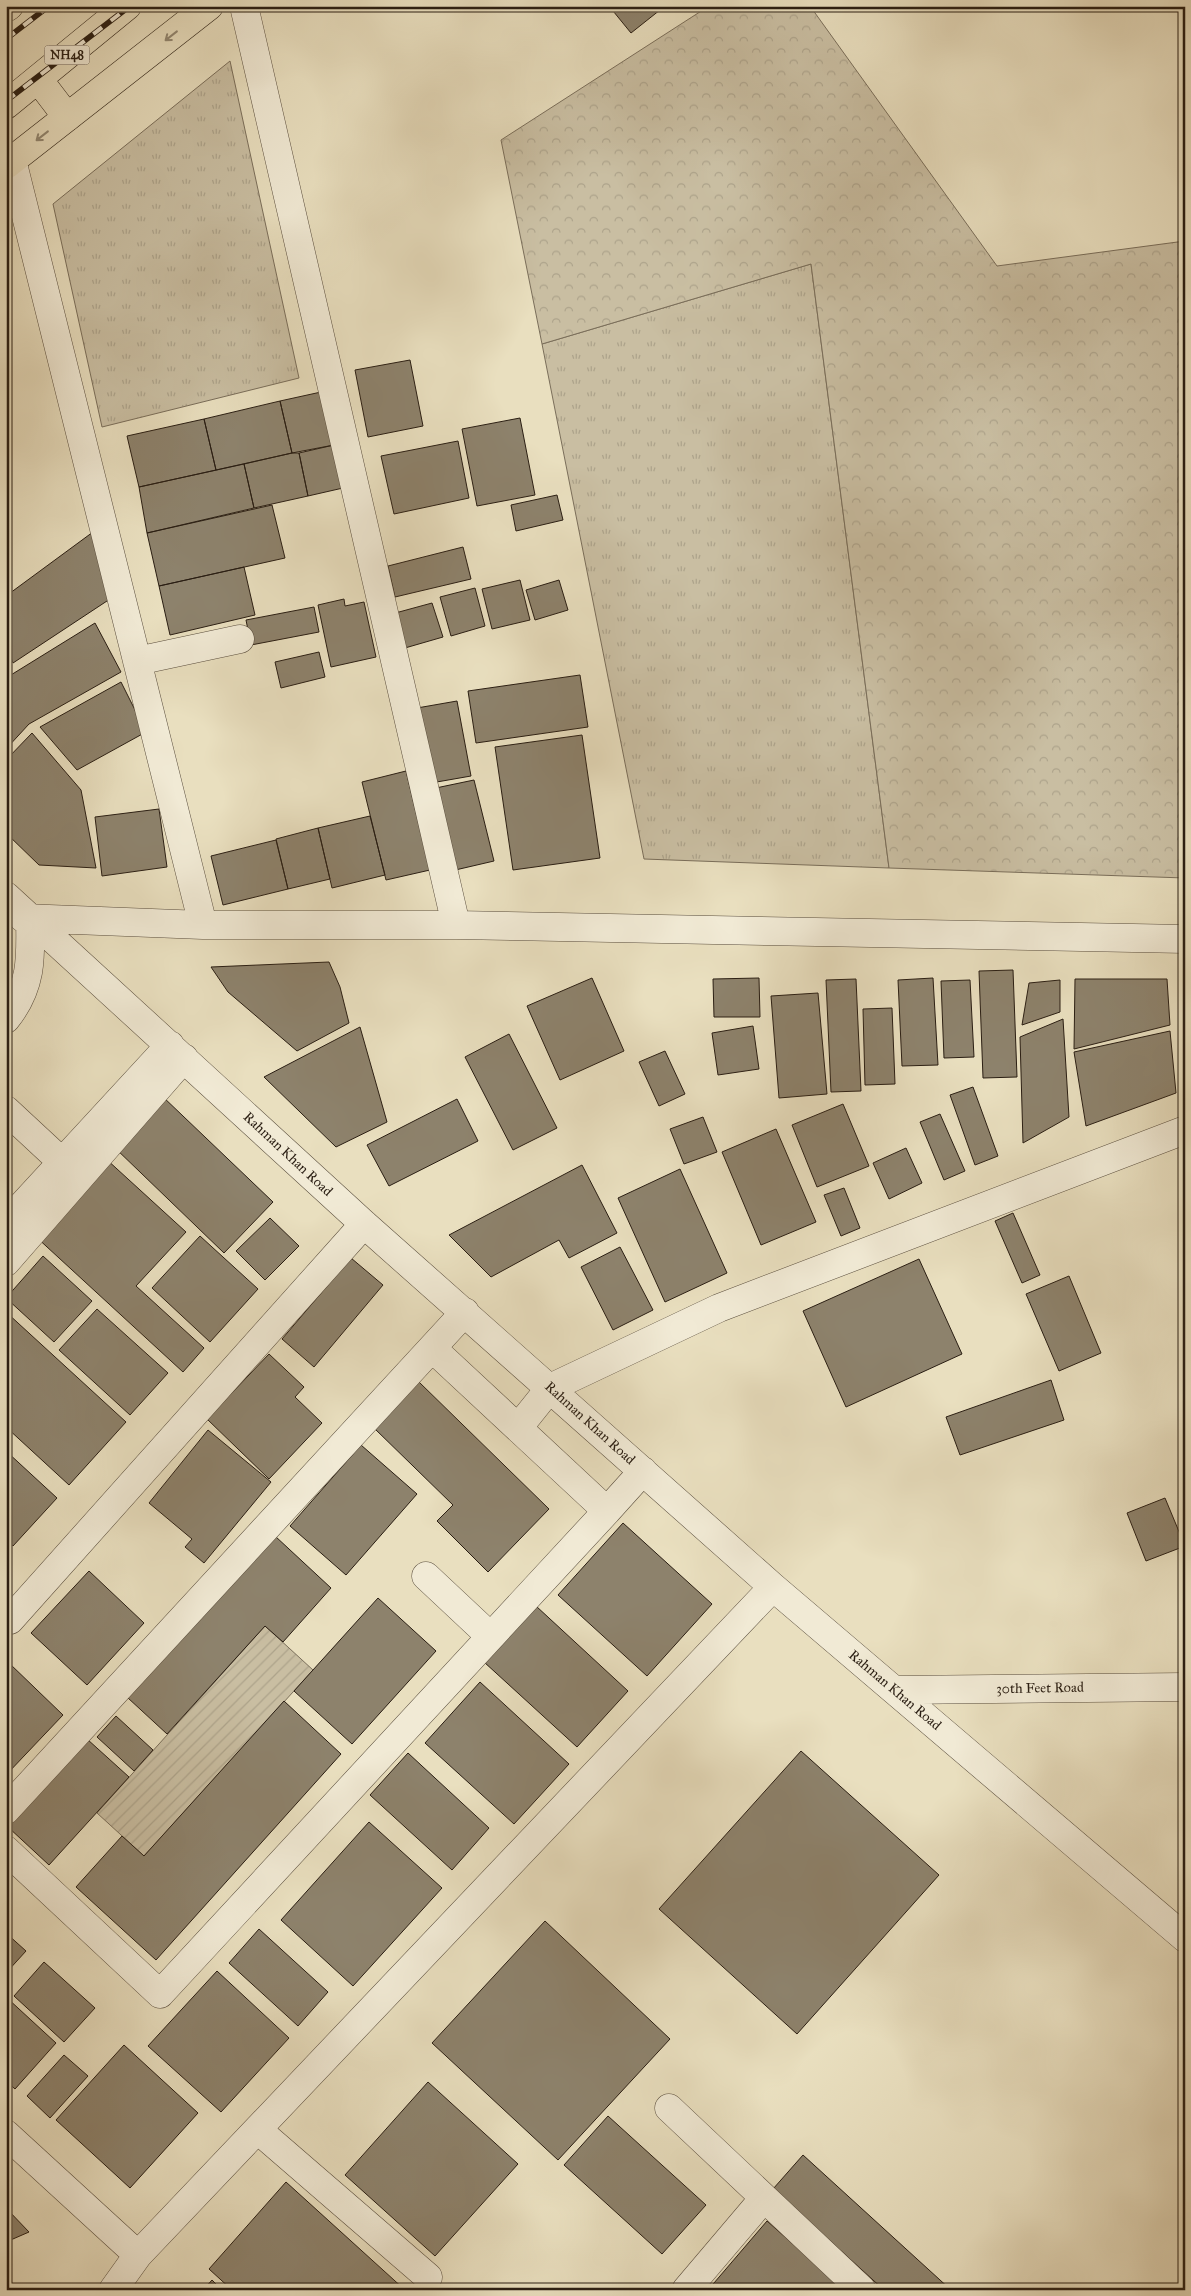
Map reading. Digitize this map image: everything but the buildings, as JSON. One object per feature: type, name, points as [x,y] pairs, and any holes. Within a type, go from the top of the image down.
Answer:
[{"type":"main road","name":"NH48","points":[[6,105],[127,6]]},
{"type":"main road","points":[[9,162],[209,6]]},
{"type":"main road","points":[[38,79],[67,117]]},
{"type":"street","points":[[244,6],[456,925]]},
{"type":"street","points":[[9,162],[203,926]]},
{"type":"street","points":[[137,661],[240,639]]},
{"type":"street","name":"Rahman Khan Road","points":[[6,896],[18,918],[177,1052],[364,1224],[773,1587],[1185,1938]]},
{"type":"street","points":[[6,1019],[25,989],[31,963],[18,918],[203,926],[456,925],[1185,939]]},
{"type":"street","points":[[6,1223],[62,1162],[177,1052]]},
{"type":"street","points":[[6,1262],[177,1052]]},
{"type":"street","points":[[6,1110],[62,1162]]},
{"type":"street","points":[[518,1428],[550,1388],[719,1308],[1185,1130]]},
{"type":"street","points":[[10,1620],[364,1224]]},
{"type":"street","points":[[6,1810],[465,1312]]},
{"type":"street","points":[[432,1348],[607,1510]]},
{"type":"street","points":[[6,1850],[160,1994],[643,1471]]},
{"type":"street","points":[[426,1576],[490,1636]]},
{"type":"street","points":[[113,2290],[138,2254],[773,1587]]},
{"type":"street","name":"30th Feet Road","points":[[896,1690],[1185,1686]]},
{"type":"street","points":[[669,2108],[862,2290]]},
{"type":"street","points":[[258,2130],[428,2277]]},
{"type":"street","points":[[6,2134],[138,2254]]},
{"type":"street","points":[[686,2290],[764,2198]]},
{"type":"green space","points":[[709,6],[810,6],[997,266],[1185,241],[1185,878],[889,868],[811,264],[542,344],[501,140]]},
{"type":"green space","points":[[230,61],[299,378],[102,427],[53,204]]},
{"type":"green space","points":[[811,264],[889,868],[644,859],[542,344]]},
{"type":"green space","points":[[265,1626],[313,1670],[144,1856],[97,1813]]},
{"type":"railway","points":[[6,39],[49,6]]},
{"type":"railway","points":[[6,101],[130,6]]}]
